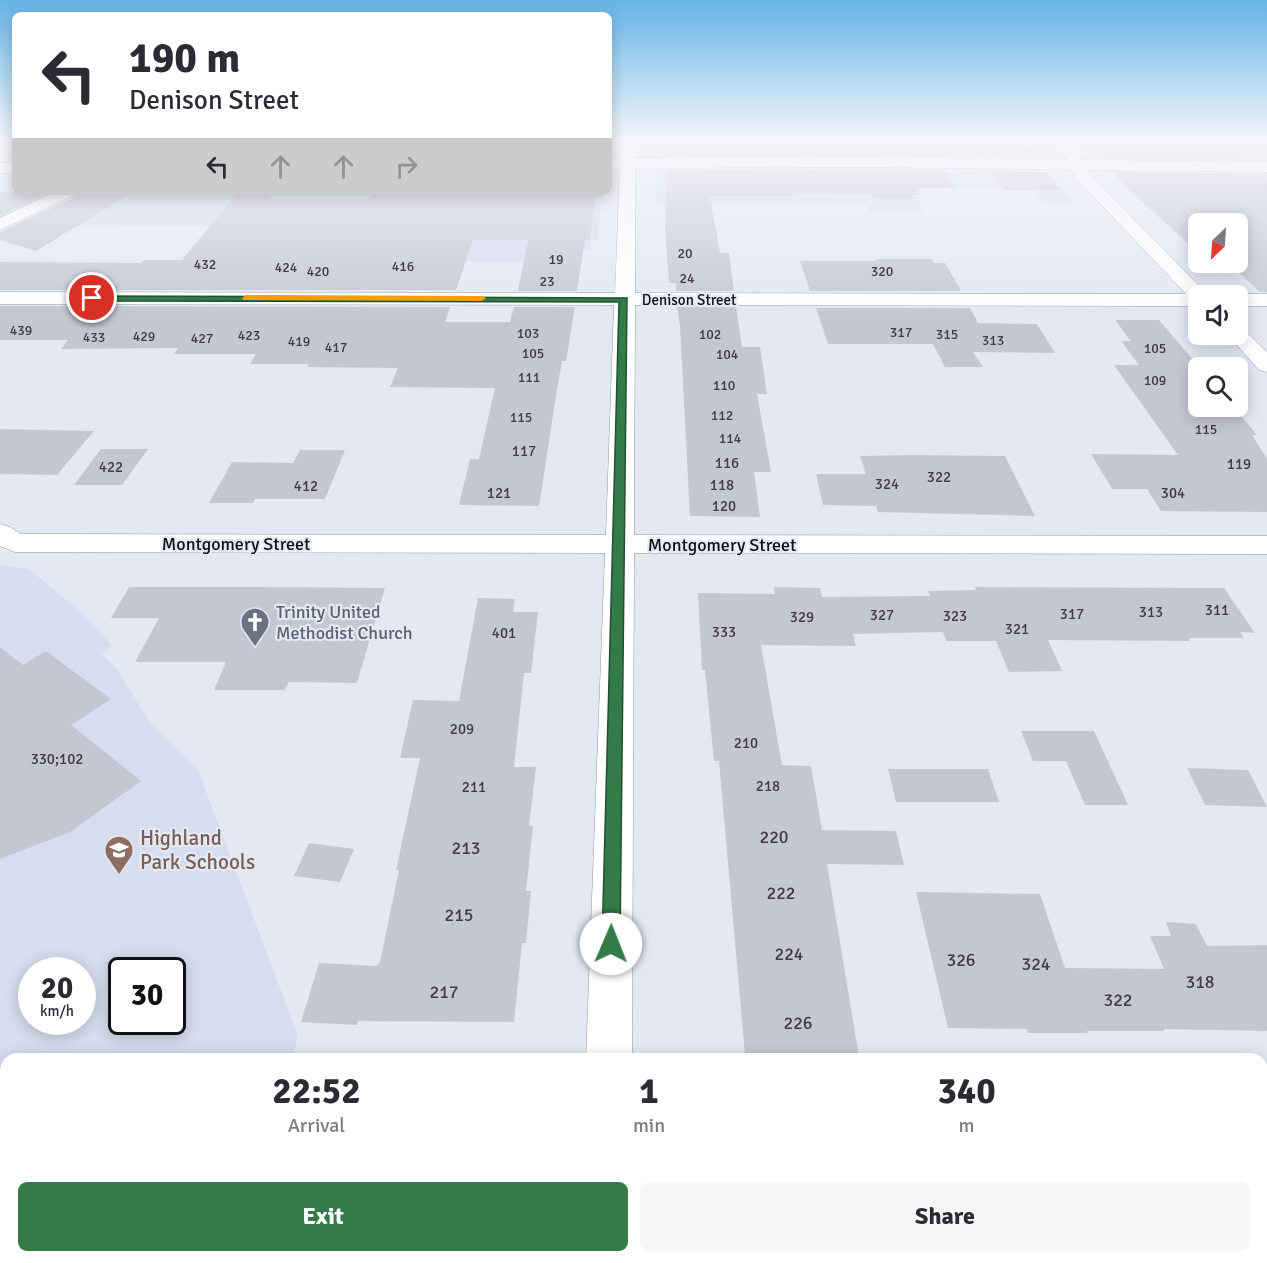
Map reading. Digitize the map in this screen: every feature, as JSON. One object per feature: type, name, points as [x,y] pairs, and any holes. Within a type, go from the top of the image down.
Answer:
[{"type":"street","points":[[0,225],[56,198]]},
{"type":"street","points":[[609,1053],[624,300],[620,198]]},
{"type":"street","points":[[1104,198],[1188,286]]},
{"type":"street","name":"Denison Street","points":[[0,298],[624,300],[1188,298]]},
{"type":"street","points":[[1248,300],[1267,300]]},
{"type":"street","points":[[1248,345],[1267,365]]},
{"type":"street","name":"Montgomery Street","points":[[0,533],[15,543],[1267,545]]},
{"type":"shaded area","points":[[82,198],[368,198],[353,227],[27,226]]},
{"type":"shaded area","points":[[460,198],[602,198],[597,240],[590,240],[590,250],[536,250],[534,261],[438,261]]},
{"type":"shaded area","points":[[656,198],[919,198],[922,213],[870,213],[867,205],[656,203]]},
{"type":"shaded area","points":[[1039,198],[1070,198],[1075,203],[1043,203]]},
{"type":"shaded area","name":"Highland Park Schools","points":[[0,565],[29,569],[77,609],[112,645],[102,655],[117,669],[150,723],[198,770],[298,1036],[294,1053],[0,1053]]},
{"type":"building","points":[[0,198],[38,198],[0,216]]},
{"type":"building","points":[[73,198],[123,198],[36,251],[0,240],[0,232]]},
{"type":"building","points":[[233,198],[595,198],[590,240],[585,240],[577,291],[518,291],[528,240],[473,240],[456,290],[0,290],[0,262],[141,263],[144,260],[182,260]]},
{"type":"building","points":[[666,198],[710,198],[720,253],[729,253],[734,291],[676,291],[676,283],[669,283],[665,229]]},
{"type":"building","points":[[873,198],[915,199],[874,199]]},
{"type":"building","points":[[1138,198],[1267,198],[1267,292],[1260,292],[1239,273],[1248,273],[1248,213],[1188,213],[1188,244]]},
{"type":"building","points":[[875,259],[932,259],[934,263],[945,263],[961,291],[810,291],[800,261],[876,261]]},
{"type":"building","points":[[0,306],[450,307],[445,322],[510,322],[514,307],[575,307],[566,361],[562,361],[539,506],[459,505],[470,459],[479,459],[495,388],[390,387],[398,368],[250,364],[256,354],[174,354],[178,348],[61,349],[68,340],[0,340]]},
{"type":"building","points":[[677,307],[736,307],[742,347],[760,347],[767,394],[757,394],[771,472],[754,472],[760,517],[690,516],[680,326]]},
{"type":"building","points":[[816,308],[970,308],[978,323],[1037,324],[1055,353],[973,352],[983,367],[945,367],[933,344],[828,344]]},
{"type":"building","points":[[1115,320],[1159,320],[1191,357],[1188,357],[1188,417],[1242,417],[1257,435],[1252,435],[1267,459],[1267,512],[1161,511],[1147,489],[1112,489],[1091,454],[1178,455],[1114,365],[1139,365],[1121,341],[1131,341]]},
{"type":"building","points":[[0,429],[94,431],[57,475],[0,474]]},
{"type":"building","points":[[101,449],[148,449],[122,485],[74,485]]},
{"type":"building","points":[[300,450],[345,450],[325,499],[255,499],[253,503],[209,503],[232,462],[293,463]]},
{"type":"building","points":[[860,456],[1005,456],[1035,516],[878,512],[876,506],[823,505],[816,474],[866,474]]},
{"type":"building","name":"Trinity United Methodist Church","points":[[129,587],[385,588],[357,683],[289,682],[285,690],[214,690],[226,662],[135,662],[159,618],[111,618]]},
{"type":"building","points":[[774,587],[820,588],[822,597],[930,596],[928,591],[976,590],[975,587],[1224,588],[1255,633],[1240,632],[1244,638],[1189,638],[1190,641],[1048,640],[1062,671],[1009,672],[996,641],[946,641],[943,632],[853,634],[856,646],[761,645],[782,765],[811,766],[822,830],[896,831],[904,865],[827,864],[858,1053],[745,1053],[719,761],[714,761],[705,670],[702,670],[698,593],[775,594]]},
{"type":"building","points":[[478,598],[515,599],[513,612],[538,612],[531,673],[524,673],[514,767],[536,767],[529,826],[533,826],[526,891],[531,891],[526,943],[522,943],[514,1022],[358,1021],[357,1025],[301,1022],[319,963],[377,966],[380,962],[399,870],[396,870],[420,758],[400,758],[413,700],[459,701]]},
{"type":"building","points":[[0,647],[23,665],[46,651],[111,699],[71,725],[141,781],[70,832],[0,859]]},
{"type":"building","points":[[1021,731],[1094,731],[1128,805],[1085,805],[1066,761],[1033,761]]},
{"type":"building","points":[[1187,768],[1248,770],[1267,807],[1205,805]]},
{"type":"building","points":[[888,769],[988,769],[999,802],[896,802]]},
{"type":"building","points":[[309,843],[354,849],[340,882],[294,876]]},
{"type":"building","points":[[916,892],[1040,894],[1065,968],[1164,969],[1150,936],[1171,936],[1166,922],[1196,924],[1207,946],[1267,945],[1267,1031],[1163,1029],[1164,1031],[1028,1033],[1027,1029],[948,1028]]},
{"type":"slow traffic","points":[[246,298],[482,298]]},
{"type":"place","name":"Trinity United Methodist Church","points":[[255,648]]},
{"type":"place","name":"Highland Park Schools","points":[[119,876]]},
{"type":"route","points":[[92,298],[624,300],[611,944]]}]
